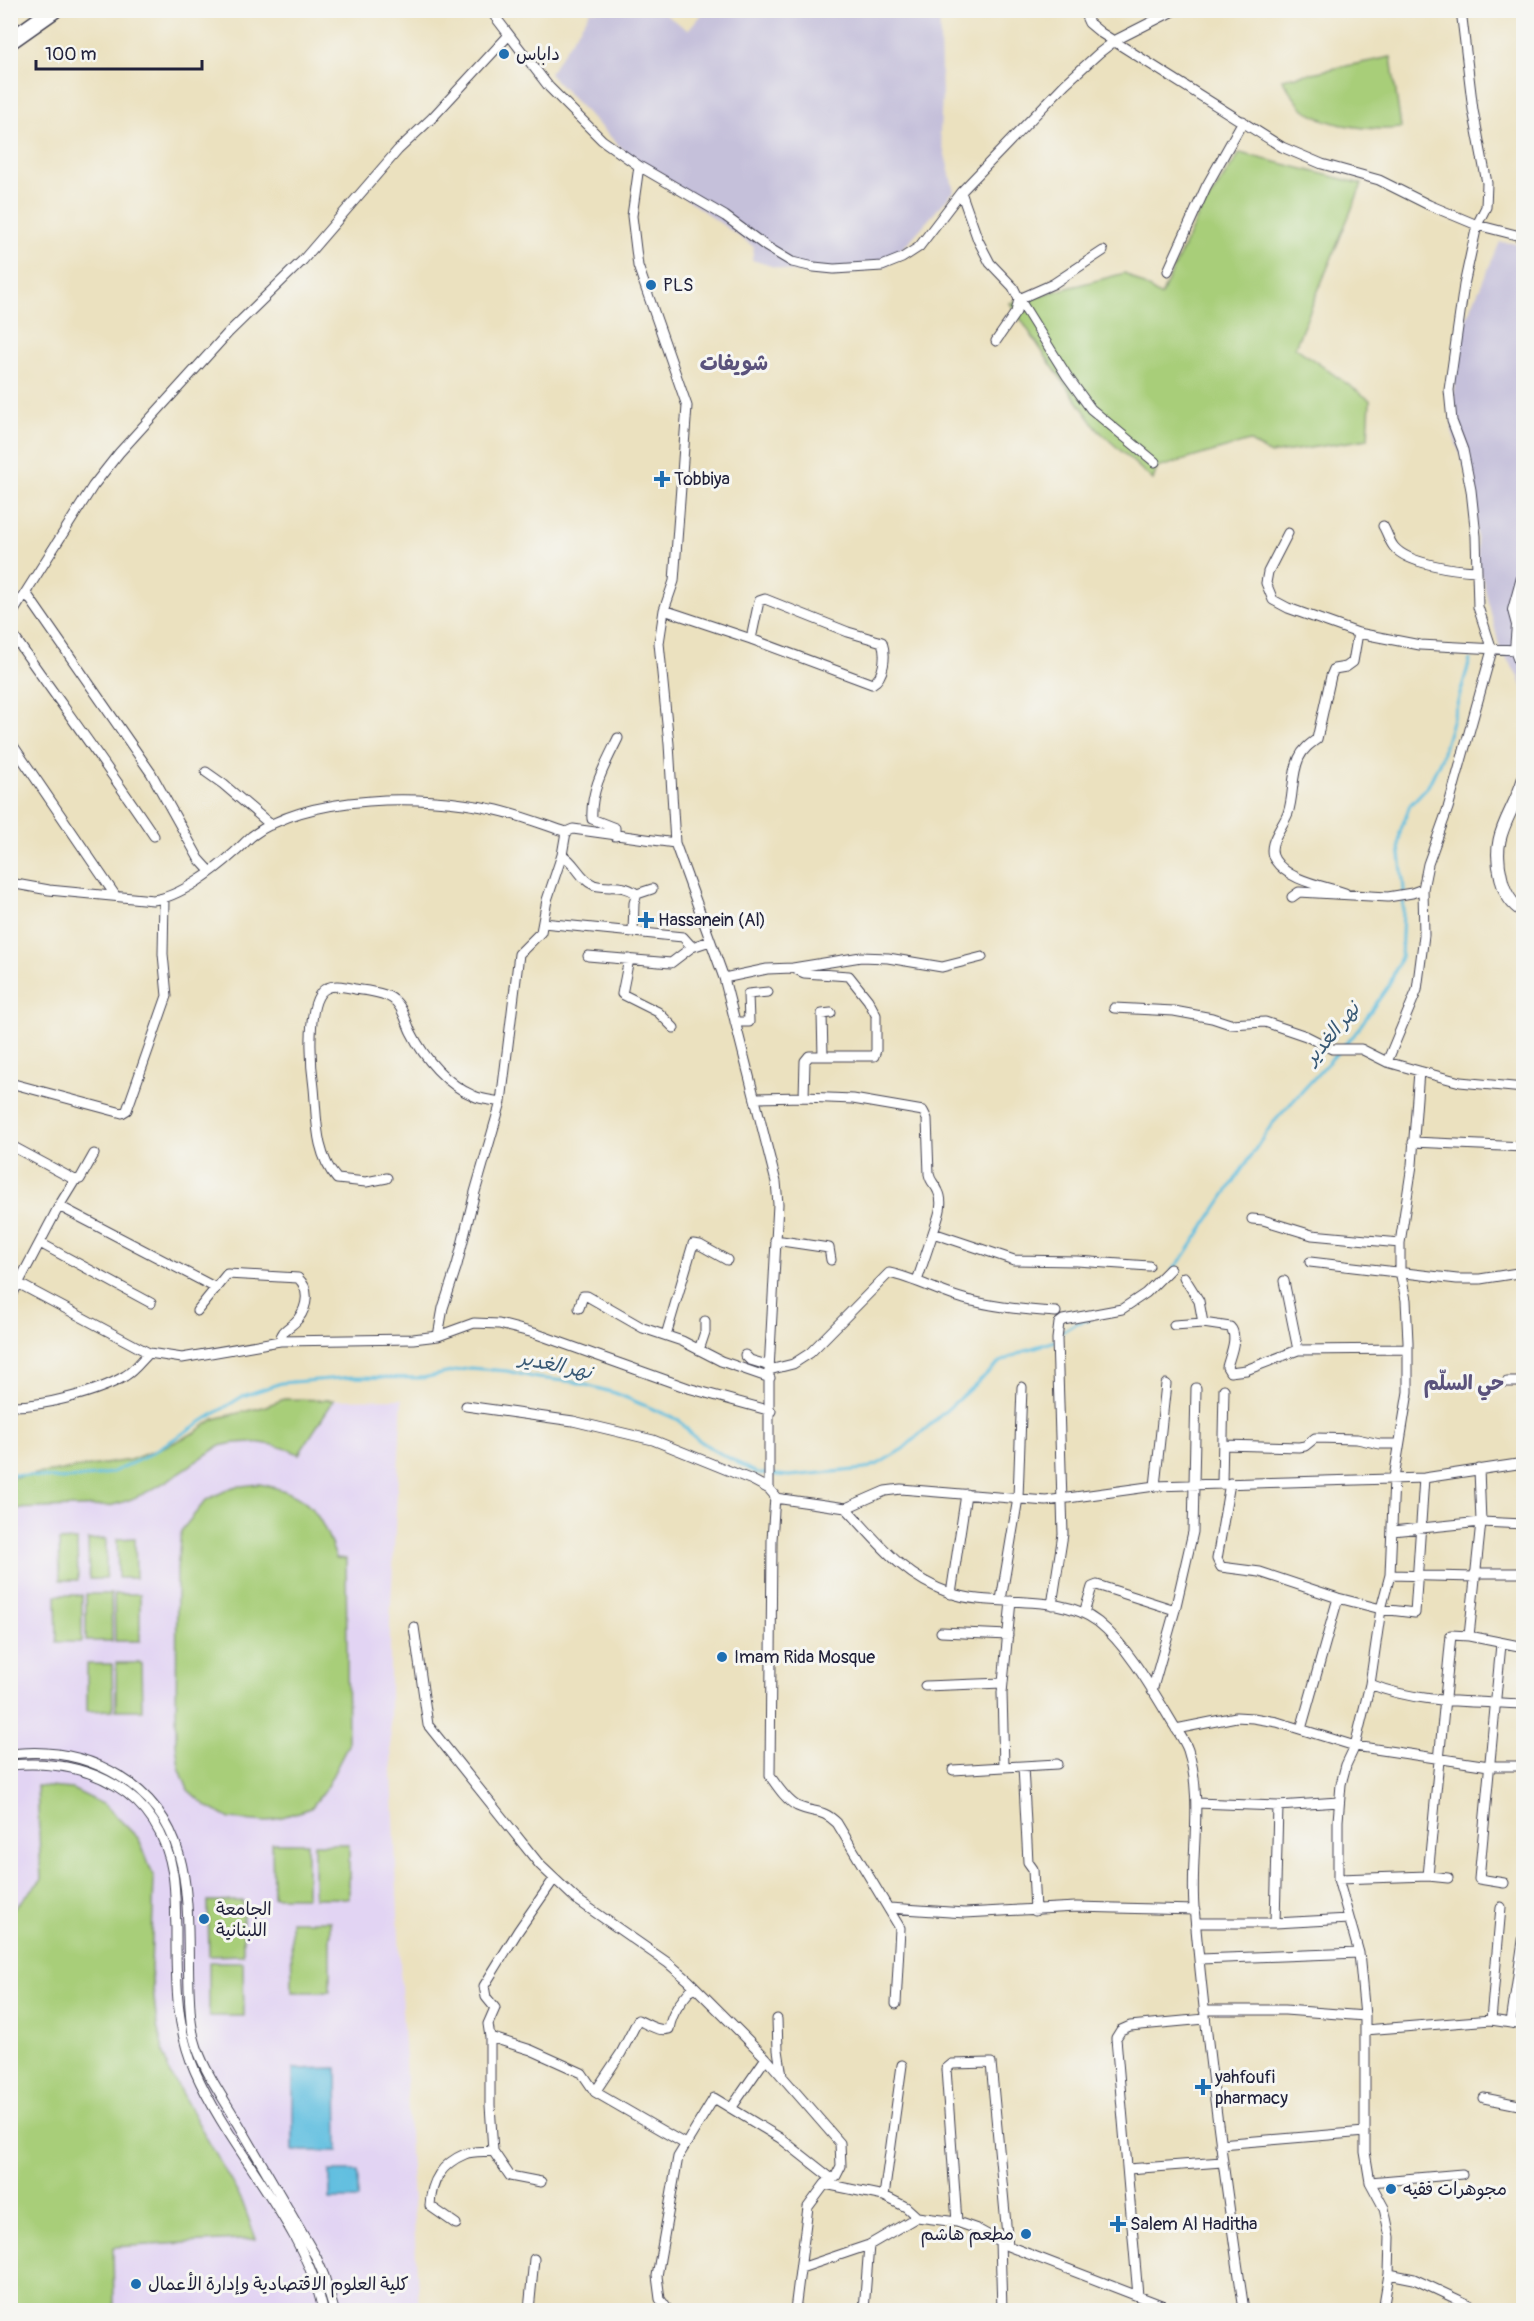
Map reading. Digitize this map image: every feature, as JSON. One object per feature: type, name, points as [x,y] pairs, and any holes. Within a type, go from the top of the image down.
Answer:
[{"type":"highway","points":[[10,41],[54,10]]},
{"type":"street","points":[[490,10],[549,87],[602,140],[639,166],[725,216],[792,262],[834,269],[882,266],[902,258],[919,247],[961,192],[1065,84],[1116,40],[1175,10]]},
{"type":"street","points":[[1083,10],[1089,23],[1282,147],[1322,164],[1379,180],[1477,225],[1524,237]]},
{"type":"street","points":[[1387,1062],[1417,990],[1424,935],[1423,889],[1428,864],[1448,808],[1492,650],[1478,607],[1471,490],[1463,450],[1452,421],[1449,390],[1464,285],[1477,225],[1486,207],[1487,183],[1473,110],[1461,10]]},
{"type":"street","points":[[10,617],[93,486],[118,453],[228,333],[303,260],[364,187],[509,35]]},
{"type":"street","points":[[1168,271],[1206,187],[1243,121]]},
{"type":"street","points":[[639,166],[632,216],[639,266],[648,300],[687,406],[674,581],[664,610],[659,643],[669,744],[675,843],[723,978],[776,1182],[778,1204],[770,1371],[769,1486],[775,1498],[772,1540],[770,1776],[780,1791],[797,1805],[828,1814],[837,1823],[889,1908],[900,1928],[896,2004]]},
{"type":"street","points":[[961,192],[978,240],[990,263],[1013,287],[1067,376],[1090,409],[1155,462]]},
{"type":"street","points":[[1020,298],[1053,284],[1103,251]]},
{"type":"street","points":[[996,341],[1016,312],[1020,298]]},
{"type":"street","points":[[1383,526],[1392,546],[1400,553],[1443,569],[1476,572]]},
{"type":"street","points":[[1288,533],[1268,572],[1266,583],[1274,600],[1288,608],[1358,633],[1420,645],[1492,650],[1519,655]]},
{"type":"street","points":[[1524,574],[1514,610],[1521,622],[1519,655],[1524,671]]},
{"type":"street","points":[[26,593],[151,773],[199,859],[210,871]]},
{"type":"street","points":[[664,610],[751,639],[872,684],[878,680],[885,657],[882,642],[848,632],[765,599],[759,601],[751,639]]},
{"type":"street","points":[[10,631],[154,836]]},
{"type":"street","points":[[1344,893],[1291,876],[1273,857],[1273,844],[1289,812],[1298,759],[1304,748],[1317,739],[1331,676],[1334,669],[1346,667],[1353,662],[1358,633]]},
{"type":"street","points":[[615,836],[615,828],[592,819],[591,810],[598,782],[618,738]]},
{"type":"street","points":[[10,741],[115,895]]},
{"type":"street","points":[[206,772],[271,825]]},
{"type":"street","points":[[1524,778],[1499,838],[1497,854],[1503,888],[1510,901],[1524,912]]},
{"type":"street","points":[[10,883],[49,890],[153,900],[164,898],[210,871],[236,852],[251,837],[271,825],[327,806],[366,801],[460,803],[489,808],[566,832],[573,829],[675,843]]},
{"type":"street","points":[[438,1336],[442,1308],[457,1265],[501,1102],[519,954],[541,932],[547,900],[562,855],[566,832]]},
{"type":"street","points":[[562,855],[570,859],[577,870],[593,885],[625,886],[637,894]]},
{"type":"street","points":[[637,894],[652,889]]},
{"type":"street","points":[[1292,897],[1299,892],[1388,897],[1423,889]]},
{"type":"street","points":[[633,932],[637,894]]},
{"type":"street","points":[[10,1083],[122,1113],[127,1110],[167,996],[163,954],[164,898]]},
{"type":"street","points":[[543,923],[683,937],[692,947]]},
{"type":"street","points":[[588,956],[671,963],[692,947],[710,941]]},
{"type":"street","points":[[723,978],[767,969],[793,968],[861,957],[888,958],[942,967],[982,957]]},
{"type":"street","points":[[628,959],[622,994],[658,1012],[674,1028]]},
{"type":"street","points":[[793,968],[804,973],[849,976],[863,993],[876,1015],[874,1056],[809,1056],[805,1061],[804,1097]]},
{"type":"street","points":[[387,1178],[366,1182],[338,1179],[323,1157],[319,1141],[311,1041],[316,999],[322,991],[334,986],[350,988],[394,1000],[400,1006],[422,1050],[446,1077],[475,1097],[501,1102]]},
{"type":"street","points":[[735,1022],[749,1022],[748,994],[768,992]]},
{"type":"street","points":[[1114,1008],[1174,1011],[1230,1024],[1265,1022],[1336,1049],[1360,1049],[1387,1062],[1460,1082],[1524,1088]]},
{"type":"street","points":[[823,1056],[822,1014],[831,1013]]},
{"type":"street","points":[[1383,2310],[1392,2250],[1389,2223],[1371,2182],[1365,2152],[1365,2016],[1359,1953],[1338,1879],[1339,1802],[1346,1765],[1355,1746],[1370,1683],[1381,1609],[1390,1575],[1394,1478],[1408,1392],[1406,1300],[1400,1270],[1400,1243],[1412,1165],[1419,1071]]},
{"type":"street","points":[[755,1098],[804,1097],[853,1100],[923,1111],[927,1119],[929,1174],[931,1183],[938,1190],[941,1207],[917,1281]]},
{"type":"street","points":[[1413,1142],[1524,1147]]},
{"type":"street","points":[[10,1145],[75,1180]]},
{"type":"street","points":[[10,1299],[15,1281],[40,1243],[75,1180],[80,1179],[94,1154]]},
{"type":"street","points":[[59,1206],[216,1288]]},
{"type":"street","points":[[1252,1219],[1263,1220],[1312,1235],[1400,1243]]},
{"type":"street","points":[[933,1233],[1014,1260],[1149,1266]]},
{"type":"street","points":[[775,1240],[829,1248],[831,1260]]},
{"type":"street","points":[[40,1243],[151,1303]]},
{"type":"street","points":[[666,1335],[693,1244],[700,1245],[727,1260]]},
{"type":"street","points":[[1310,1262],[1400,1270],[1457,1279],[1480,1279],[1524,1272]]},
{"type":"street","points":[[1052,1605],[1063,1534],[1057,1339],[1059,1323],[1063,1320],[1122,1309],[1146,1293],[1170,1269]]},
{"type":"street","points":[[197,1311],[227,1274],[298,1278],[305,1285],[308,1293],[298,1320],[283,1330],[280,1341]]},
{"type":"street","points":[[579,1308],[583,1296],[587,1296],[643,1328],[666,1335],[722,1361],[770,1371],[793,1364],[810,1353],[889,1274],[917,1281],[971,1301],[1024,1310],[1056,1312]]},
{"type":"street","points":[[1184,1277],[1198,1301],[1203,1323]]},
{"type":"street","points":[[15,1281],[149,1353],[182,1359],[280,1341],[438,1336],[474,1323],[499,1324],[534,1333],[657,1378],[771,1411]]},
{"type":"street","points":[[1284,1281],[1298,1350]]},
{"type":"street","points":[[699,1350],[705,1332],[705,1321]]},
{"type":"street","points":[[1173,1325],[1203,1323],[1230,1327],[1234,1330],[1227,1367],[1230,1372],[1246,1370],[1298,1350],[1408,1349]]},
{"type":"street","points":[[10,1406],[40,1404],[107,1386],[126,1376],[149,1353]]},
{"type":"street","points":[[745,1355],[770,1371]]},
{"type":"street","points":[[1506,1382],[1524,1382]]},
{"type":"street","points":[[1155,1486],[1166,1384]]},
{"type":"street","points":[[1005,1767],[1001,1713],[1008,1635],[1006,1601],[1018,1498],[1022,1387]]},
{"type":"street","points":[[1152,1691],[1175,1610],[1193,1532],[1196,1388]]},
{"type":"street","points":[[1224,1389],[1222,1444],[1226,1483],[1217,1559],[1218,1565],[1224,1568],[1260,1572],[1338,1598],[1381,1609],[1415,1612],[1424,1478]]},
{"type":"street","points":[[466,1406],[573,1421],[653,1440],[769,1486]]},
{"type":"street","points":[[1222,1444],[1299,1447],[1305,1446],[1316,1438],[1356,1439],[1380,1444],[1399,1444]]},
{"type":"street","points":[[775,1498],[846,1508],[885,1491],[915,1489],[1046,1501],[1155,1486],[1424,1478],[1524,1463]]},
{"type":"street","points":[[1469,1636],[1480,1522],[1479,1469]]},
{"type":"street","points":[[951,1594],[966,1494]]},
{"type":"street","points":[[846,1508],[891,1558],[916,1579],[951,1594],[1052,1605],[1084,1613],[1100,1624],[1129,1656],[1187,1748],[1196,1803],[1193,1890],[1205,2014],[1222,2162],[1244,2310]]},
{"type":"street","points":[[1392,1531],[1480,1522],[1524,1524]]},
{"type":"street","points":[[1390,1575],[1418,1577],[1524,1573]]},
{"type":"street","points":[[1084,1613],[1092,1587],[1097,1585],[1175,1610]]},
{"type":"street","points":[[1301,1729],[1338,1598]]},
{"type":"street","points":[[414,1627],[428,1725],[519,1839],[554,1879],[576,1899],[668,1963],[694,1986],[766,2058],[840,2143],[841,2166],[808,2207],[795,2310]]},
{"type":"street","points":[[941,1632],[1008,1635]]},
{"type":"street","points":[[1428,1876],[1451,1635],[1469,1636],[1524,1647]]},
{"type":"street","points":[[1501,1644],[1479,1879],[1504,1883]]},
{"type":"street","points":[[925,1686],[1003,1683]]},
{"type":"street","points":[[1370,1683],[1415,1697],[1524,1704]]},
{"type":"street","points":[[1176,1729],[1236,1717],[1277,1722],[1355,1746],[1489,1766],[1524,1766]]},
{"type":"street","points":[[10,1754],[31,1751],[51,1752],[84,1758],[100,1765],[129,1782],[151,1803],[175,1841],[186,1878],[190,2015],[196,2046],[324,2276],[334,2310]]},
{"type":"street","points":[[51,1752],[52,1764]]},
{"type":"street","points":[[10,1765],[52,1764],[99,1775],[121,1788],[143,1809],[154,1825],[165,1845],[174,1875],[177,1995],[187,2049],[207,2095],[281,2216],[313,2276],[323,2310]]},
{"type":"street","points":[[954,1770],[1058,1764]]},
{"type":"street","points":[[1023,1766],[1028,1862],[1033,1869],[1035,1911]]},
{"type":"street","points":[[1196,1803],[1278,1806],[1339,1802]]},
{"type":"street","points":[[1275,1923],[1278,1806]]},
{"type":"street","points":[[1338,1879],[1428,1876],[1448,1878]]},
{"type":"street","points":[[541,2182],[510,2176],[493,2151],[488,2024],[495,2008],[486,1997],[484,1986],[554,1879]]},
{"type":"street","points":[[889,1908],[965,1913],[1076,1907],[1195,1910]]},
{"type":"street","points":[[1491,2020],[1501,1907]]},
{"type":"street","points":[[1196,1923],[1275,1923],[1349,1919]]},
{"type":"street","points":[[1511,2023],[1524,1934]]},
{"type":"street","points":[[1200,1959],[1359,1953]]},
{"type":"street","points":[[595,2092],[621,2053],[638,2020],[664,2031],[669,2029],[678,2005],[694,1986]]},
{"type":"street","points":[[1138,2296],[1116,2038],[1121,2030],[1130,2026],[1205,2014],[1286,2010],[1365,2016]]},
{"type":"street","points":[[777,2019],[782,2078]]},
{"type":"street","points":[[1365,2031],[1491,2020],[1524,2025]]},
{"type":"street","points":[[490,2037],[531,2050],[582,2073],[595,2092],[685,2144]]},
{"type":"street","points":[[732,2107],[766,2058]]},
{"type":"street","points":[[957,2222],[946,2069],[952,2064],[991,2063],[1004,2243],[1002,2310]]},
{"type":"street","points":[[884,2196],[902,2065]]},
{"type":"street","points":[[668,2310],[660,2299],[657,2276],[678,2157],[714,2098],[732,2107],[780,2139],[828,2182],[884,2196],[906,2207],[917,2217],[957,2222],[977,2229],[1004,2243],[1174,2310]]},
{"type":"street","points":[[1485,2098],[1524,2106]]},
{"type":"street","points":[[1220,2144],[1365,2132]]},
{"type":"street","points":[[456,2224],[430,2206],[431,2188],[441,2170],[465,2153],[493,2151]]},
{"type":"street","points":[[1128,2169],[1222,2162]]},
{"type":"street","points":[[1371,2182],[1462,2174]]},
{"type":"street","points":[[281,2216],[293,2218]]},
{"type":"street","points":[[801,2268],[869,2245],[917,2217]]},
{"type":"street","points":[[864,2310],[869,2245]]},
{"type":"street","points":[[529,2310],[534,2259]]},
{"type":"street","points":[[1389,2274],[1414,2279],[1480,2310]]},
{"type":"shaded area","points":[[591,11],[660,11],[688,30],[704,11],[939,11],[942,96],[940,134],[954,191],[888,265],[841,276],[817,276],[784,270],[752,260],[754,247],[638,165],[549,74]]},
{"type":"shaded area","points":[[1500,242],[1523,244],[1523,689],[1519,677],[1500,649],[1478,561],[1474,495],[1452,431],[1456,342]]},
{"type":"shaded area","name":"الجامعة اللبنانية","points":[[402,1399],[390,1622],[390,1723],[402,2008],[419,2310],[11,2310],[10,1509],[109,1506],[121,1503],[156,1488],[219,1446],[236,1442],[262,1442],[299,1453],[334,1400]]},
{"type":"green space","points":[[1391,57],[1401,128],[1363,128],[1322,119],[1301,106],[1282,79]]},
{"type":"green space","points":[[1240,153],[1362,184],[1295,347],[1370,400],[1368,439],[1270,454],[1249,441],[1157,468],[1153,480],[1098,430],[1010,303],[1125,273],[1161,296],[1198,216]]},
{"type":"green space","points":[[284,1399],[334,1400],[299,1454],[260,1443],[229,1444],[219,1446],[153,1489],[124,1502],[109,1506],[11,1509],[11,1478],[130,1460],[196,1432],[214,1419],[263,1407]]},
{"type":"green space","points":[[259,1484],[290,1493],[311,1508],[325,1529],[336,1558],[346,1559],[348,1745],[325,1790],[311,1808],[266,1822],[230,1819],[206,1806],[188,1790],[179,1767],[176,1744],[177,1568],[181,1531],[206,1500],[233,1487]]},
{"type":"green space","points":[[135,1538],[136,1578],[118,1578],[117,1539]]},
{"type":"green space","points":[[106,1539],[106,1579],[89,1579],[88,1540]]},
{"type":"green space","points":[[77,1540],[78,1580],[60,1580],[59,1541]]},
{"type":"green space","points":[[86,1594],[111,1594],[112,1641],[86,1641]]},
{"type":"green space","points":[[114,1594],[140,1594],[140,1641],[115,1641]]},
{"type":"green space","points":[[56,1595],[82,1595],[82,1642],[57,1642]]},
{"type":"green space","points":[[116,1663],[141,1663],[142,1710],[116,1710]]},
{"type":"green space","points":[[87,1664],[112,1664],[113,1710],[87,1711]]},
{"type":"green space","points":[[37,1786],[72,1789],[105,1805],[139,1839],[154,1878],[151,1969],[157,2026],[168,2069],[242,2201],[256,2239],[113,2247],[114,2310],[11,2310],[11,1912],[41,1880]]},
{"type":"green space","points":[[272,1843],[307,1843],[307,1897],[273,1897]]},
{"type":"green space","points":[[314,1844],[349,1844],[349,1898],[314,1898]]},
{"type":"green space","points":[[208,1901],[243,1901],[243,1955],[209,1956]]},
{"type":"green space","points":[[291,1921],[330,1921],[330,1992],[292,1992]]},
{"type":"green space","points":[[209,1962],[243,1962],[244,2016],[209,2016]]},
{"type":"water","points":[[337,2068],[338,2151],[293,2151],[293,2069]]},
{"type":"water","points":[[330,2171],[358,2171],[358,2199],[330,2199]]},
{"type":"waterway","name":"نهر الغدير","points":[[1344,1045],[1354,1035],[1389,985],[1401,957],[1404,889],[1399,846],[1400,832],[1410,805],[1428,786],[1441,759],[1470,660]]},
{"type":"waterway","name":"نهر الغدير","points":[[1172,1271],[1272,1124],[1338,1052]]},
{"type":"waterway","name":"نهر الغدير","points":[[1060,1333],[1076,1323],[1088,1320]]},
{"type":"waterway","name":"نهر الغدير","points":[[10,1474],[61,1479],[113,1472],[145,1457],[243,1396],[281,1383],[353,1377],[423,1378],[470,1368],[507,1371],[537,1378],[575,1382],[615,1393],[679,1420],[693,1436],[712,1449],[757,1473],[789,1476],[865,1469],[903,1449],[999,1363],[1026,1350],[1055,1341]]},
{"type":"place","name":"داباس","points":[[504,54]]},
{"type":"place","name":"PLS","points":[[651,285]]},
{"type":"place","name":"Tobbiya","points":[[662,479]]},
{"type":"place","name":"Hassanein (Al)","points":[[646,920]]},
{"type":"place","name":"Imam Rida Mosque","points":[[722,1657]]},
{"type":"place","name":"الجامعة اللبنانية","points":[[204,1919]]},
{"type":"place","name":"yahfoufi pharmacy","points":[[1203,2087]]},
{"type":"place","name":"مجوهرات فقيه","points":[[1391,2189]]},
{"type":"place","name":"Salem Al Haditha","points":[[1118,2224]]},
{"type":"place","name":"مطعم هاشم","points":[[1026,2234]]},
{"type":"place","name":"كلية العلوم الاقتصادية وإدارة الأعمال","points":[[136,2284]]},
{"type":"district","name":"شويفات","points":[[734,363]]},
{"type":"district","name":"حي السلّم","points":[[1464,1383]]}]
